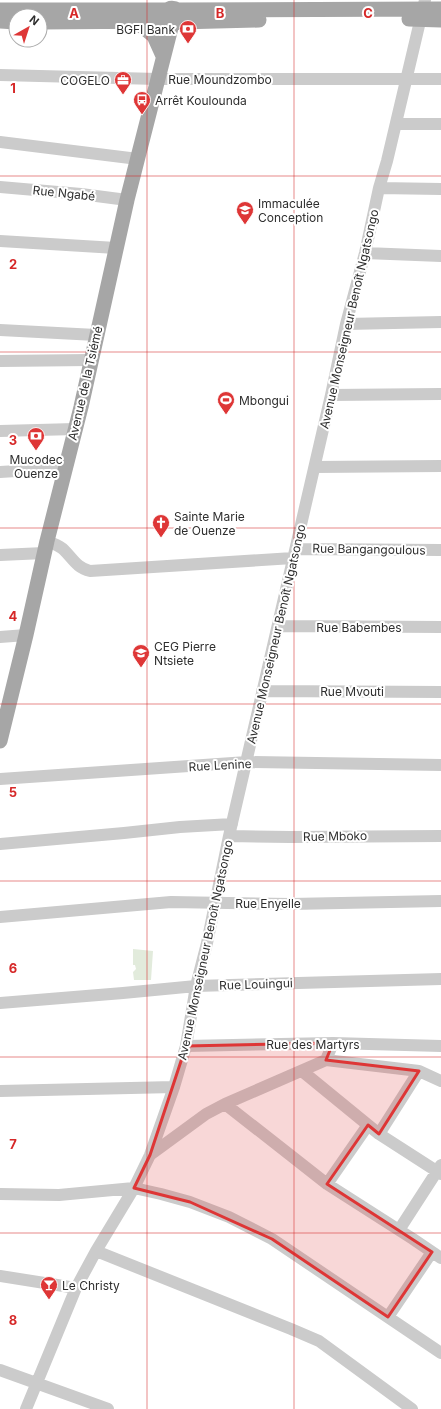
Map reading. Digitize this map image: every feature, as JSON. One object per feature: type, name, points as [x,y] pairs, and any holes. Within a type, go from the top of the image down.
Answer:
[{"type":"main road","points":[[423,9],[441,20]]},
{"type":"main road","points":[[0,10],[173,14],[441,9]]},
{"type":"main road","points":[[48,22],[137,22],[173,14]]},
{"type":"main road","name":"Avenue de la Tsiémé","points":[[0,741],[4,709],[26,635],[127,200],[173,14]]},
{"type":"main road","points":[[137,22],[154,36],[163,56]]},
{"type":"street","name":"Avenue Monseigneur Benoît Ngatsongo","points":[[26,1409],[76,1288],[96,1251],[134,1188],[150,1154],[174,1087],[186,1046],[196,986],[207,943],[230,830],[332,395],[346,324],[423,9]]},
{"type":"street","name":"Rue Moundzombo","points":[[0,75],[158,79],[441,79]]},
{"type":"street","points":[[396,124],[441,124]]},
{"type":"street","points":[[0,142],[138,159]]},
{"type":"street","name":"Rue Ngabé","points":[[0,187],[81,194],[127,200]]},
{"type":"street","points":[[379,188],[441,190]]},
{"type":"street","points":[[0,241],[116,248]]},
{"type":"street","points":[[364,253],[441,256]]},
{"type":"street","points":[[346,324],[441,322]]},
{"type":"street","points":[[0,330],[96,335]]},
{"type":"street","points":[[0,361],[90,360]]},
{"type":"street","points":[[332,395],[441,394]]},
{"type":"street","points":[[0,431],[75,429]]},
{"type":"street","points":[[315,467],[441,466]]},
{"type":"street","points":[[0,472],[65,468]]},
{"type":"street","name":"Rue Bangangoulous","points":[[46,548],[58,546],[77,565],[90,571],[295,553],[441,550]]},
{"type":"street","points":[[0,555],[46,548]]},
{"type":"street","name":"Rue Babembes","points":[[278,626],[441,627]]},
{"type":"street","points":[[0,637],[26,635]]},
{"type":"street","name":"Rue Mvouti","points":[[262,691],[441,692]]},
{"type":"street","name":"Rue Lenine","points":[[0,779],[247,762],[441,765]]},
{"type":"street","name":"Rue Mboko","points":[[0,844],[124,834],[180,827],[230,830],[290,837],[441,836]]},
{"type":"street","name":"Rue Enyelle","points":[[0,916],[171,902],[291,904],[441,901]]},
{"type":"street","name":"Rue Louingui","points":[[0,1003],[123,994],[196,986],[441,979]]},
{"type":"street","points":[[326,1060],[333,1043]]},
{"type":"street","name":"Rue des Martyrs","points":[[186,1046],[333,1043],[441,1046]]},
{"type":"street","points":[[150,1154],[206,1114],[225,1104],[302,1072],[326,1060],[419,1071],[441,1082]]},
{"type":"street","points":[[380,1134],[419,1071]]},
{"type":"street","points":[[302,1072],[380,1134],[440,1170],[399,1230]]},
{"type":"street","points":[[0,1091],[174,1087]]},
{"type":"street","points":[[225,1104],[327,1184],[437,1255],[388,1317]]},
{"type":"street","points":[[327,1184],[368,1125]]},
{"type":"street","points":[[0,1194],[59,1195],[134,1188],[190,1202],[229,1218],[272,1239],[441,1353]]},
{"type":"street","points":[[96,1251],[292,1328],[319,1341],[412,1409]]},
{"type":"street","points":[[0,1276],[76,1288]]},
{"type":"street","points":[[0,1370],[108,1409]]},
{"type":"highlighted area","points":[[333,1043],[326,1060],[419,1071],[379,1134],[368,1125],[327,1184],[432,1252],[388,1317],[272,1239],[190,1202],[134,1188],[150,1155],[186,1046]]},
{"type":"green space","points":[[133,949],[153,951],[151,980],[134,980],[133,972],[136,969],[135,965],[133,965]]},
{"type":"place","name":"BGFI Bank","points":[[188,44]]},
{"type":"place","name":"COGELO","points":[[123,95]]},
{"type":"place","name":"Arrêt Koulounda","points":[[142,115]]},
{"type":"place","name":"Immaculée Conception","points":[[245,225]]},
{"type":"place","name":"Mbongui","points":[[226,415]]},
{"type":"place","name":"Mucodec Ouenze","points":[[36,451]]},
{"type":"place","name":"Sainte Marie de Ouenze","points":[[161,538]]},
{"type":"place","name":"CEG Pierre Ntsiete","points":[[141,668]]},
{"type":"place","name":"Le Christy","points":[[49,1300]]}]
